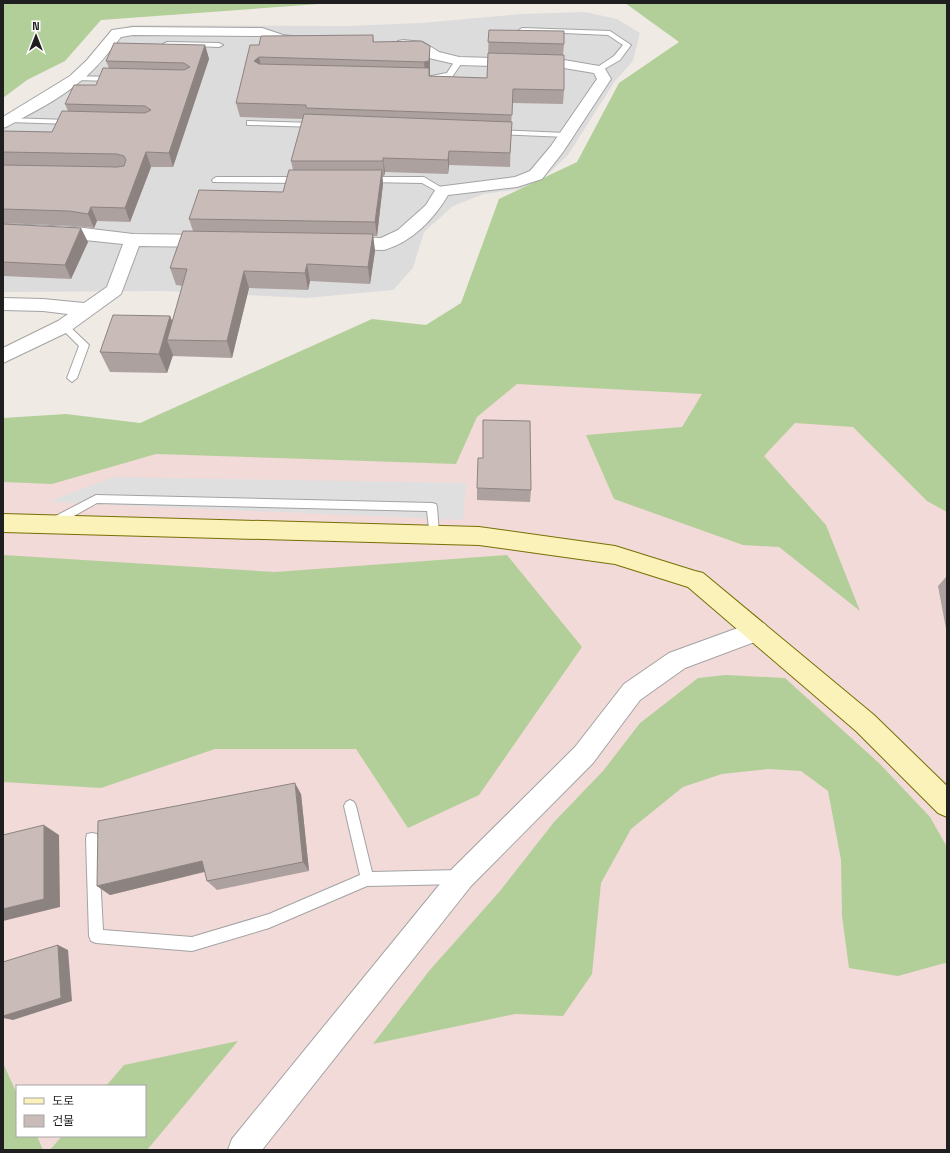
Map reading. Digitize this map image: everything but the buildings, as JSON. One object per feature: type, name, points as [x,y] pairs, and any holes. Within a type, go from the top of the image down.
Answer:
[{"type":"street","points":[[6,122],[52,95],[75,78],[112,44],[117,34],[122,32],[193,30],[262,32],[281,39],[317,42]]},
{"type":"street","points":[[329,243],[384,244],[404,234],[432,209],[443,191],[517,182],[536,175],[566,135],[604,79],[599,70],[564,64],[459,61],[434,55],[418,45],[388,43]]},
{"type":"street","points":[[3,230],[75,233],[133,240],[227,242]]},
{"type":"street","points":[[3,356],[64,326],[115,290],[133,240]]},
{"type":"street","points":[[3,304],[43,305],[87,310]]},
{"type":"street","points":[[3,523],[479,536],[615,555],[694,580],[757,631],[865,723],[946,800]]},
{"type":"street","points":[[243,1150],[462,877],[584,755],[632,692],[677,660],[757,631]]},
{"type":"lane","points":[[522,30],[610,33],[627,45],[617,58],[599,70]]},
{"type":"lane","points":[[156,44],[219,45]]},
{"type":"lane","points":[[424,80],[449,75],[459,61]]},
{"type":"lane","points":[[75,78],[120,79]]},
{"type":"lane","points":[[6,122],[80,122]]},
{"type":"lane","points":[[250,123],[321,125]]},
{"type":"lane","points":[[487,132],[566,135]]},
{"type":"lane","points":[[216,180],[308,180]]},
{"type":"lane","points":[[362,180],[424,180],[443,191]]},
{"type":"lane","points":[[64,326],[84,345],[72,378]]},
{"type":"lane","points":[[350,806],[367,879]]},
{"type":"lane","points":[[92,839],[96,936],[192,944],[269,921],[367,879],[462,877]]},
{"type":"shaded area","points":[[585,12],[617,19],[640,33],[633,61],[615,81],[568,155],[534,187],[484,194],[453,206],[424,232],[413,268],[393,290],[306,298],[162,291],[3,292],[3,117],[72,75],[110,33],[131,25],[346,26],[421,23],[522,14]]},
{"type":"shaded area","points":[[947,186],[947,1150],[3,1150],[3,443],[142,441]]},
{"type":"shaded area","points":[[113,477],[466,483],[463,520],[48,502]]},
{"type":"green space","points":[[3,3],[333,3],[101,20],[65,61],[27,80],[3,98]]},
{"type":"green space","points":[[625,3],[947,3],[947,512],[927,501],[853,427],[795,423],[764,456],[826,525],[860,611],[779,547],[743,545],[614,499],[586,435],[682,427],[702,394],[517,384],[477,417],[456,464],[156,454],[52,484],[3,482],[3,418],[66,414],[140,423],[372,319],[426,325],[461,303],[499,199],[577,162],[619,83],[679,42]]},
{"type":"green space","points":[[3,555],[275,572],[507,555],[582,647],[479,795],[408,828],[356,749],[215,749],[101,788],[3,782]]},
{"type":"green space","points":[[726,675],[785,678],[880,764],[930,817],[947,847],[947,965],[945,963],[898,976],[849,968],[842,916],[841,860],[828,791],[801,771],[769,769],[722,774],[683,787],[631,829],[601,883],[592,974],[563,1016],[515,1014],[373,1044],[429,971],[500,891],[554,822],[603,771],[640,723],[698,678]]},
{"type":"green space","points":[[238,1041],[147,1150],[50,1150],[61,1137],[146,1137],[146,1085],[107,1085],[124,1065]]},
{"type":"green space","points":[[3,1063],[16,1092],[16,1137],[37,1137],[43,1150],[3,1150]]}]
